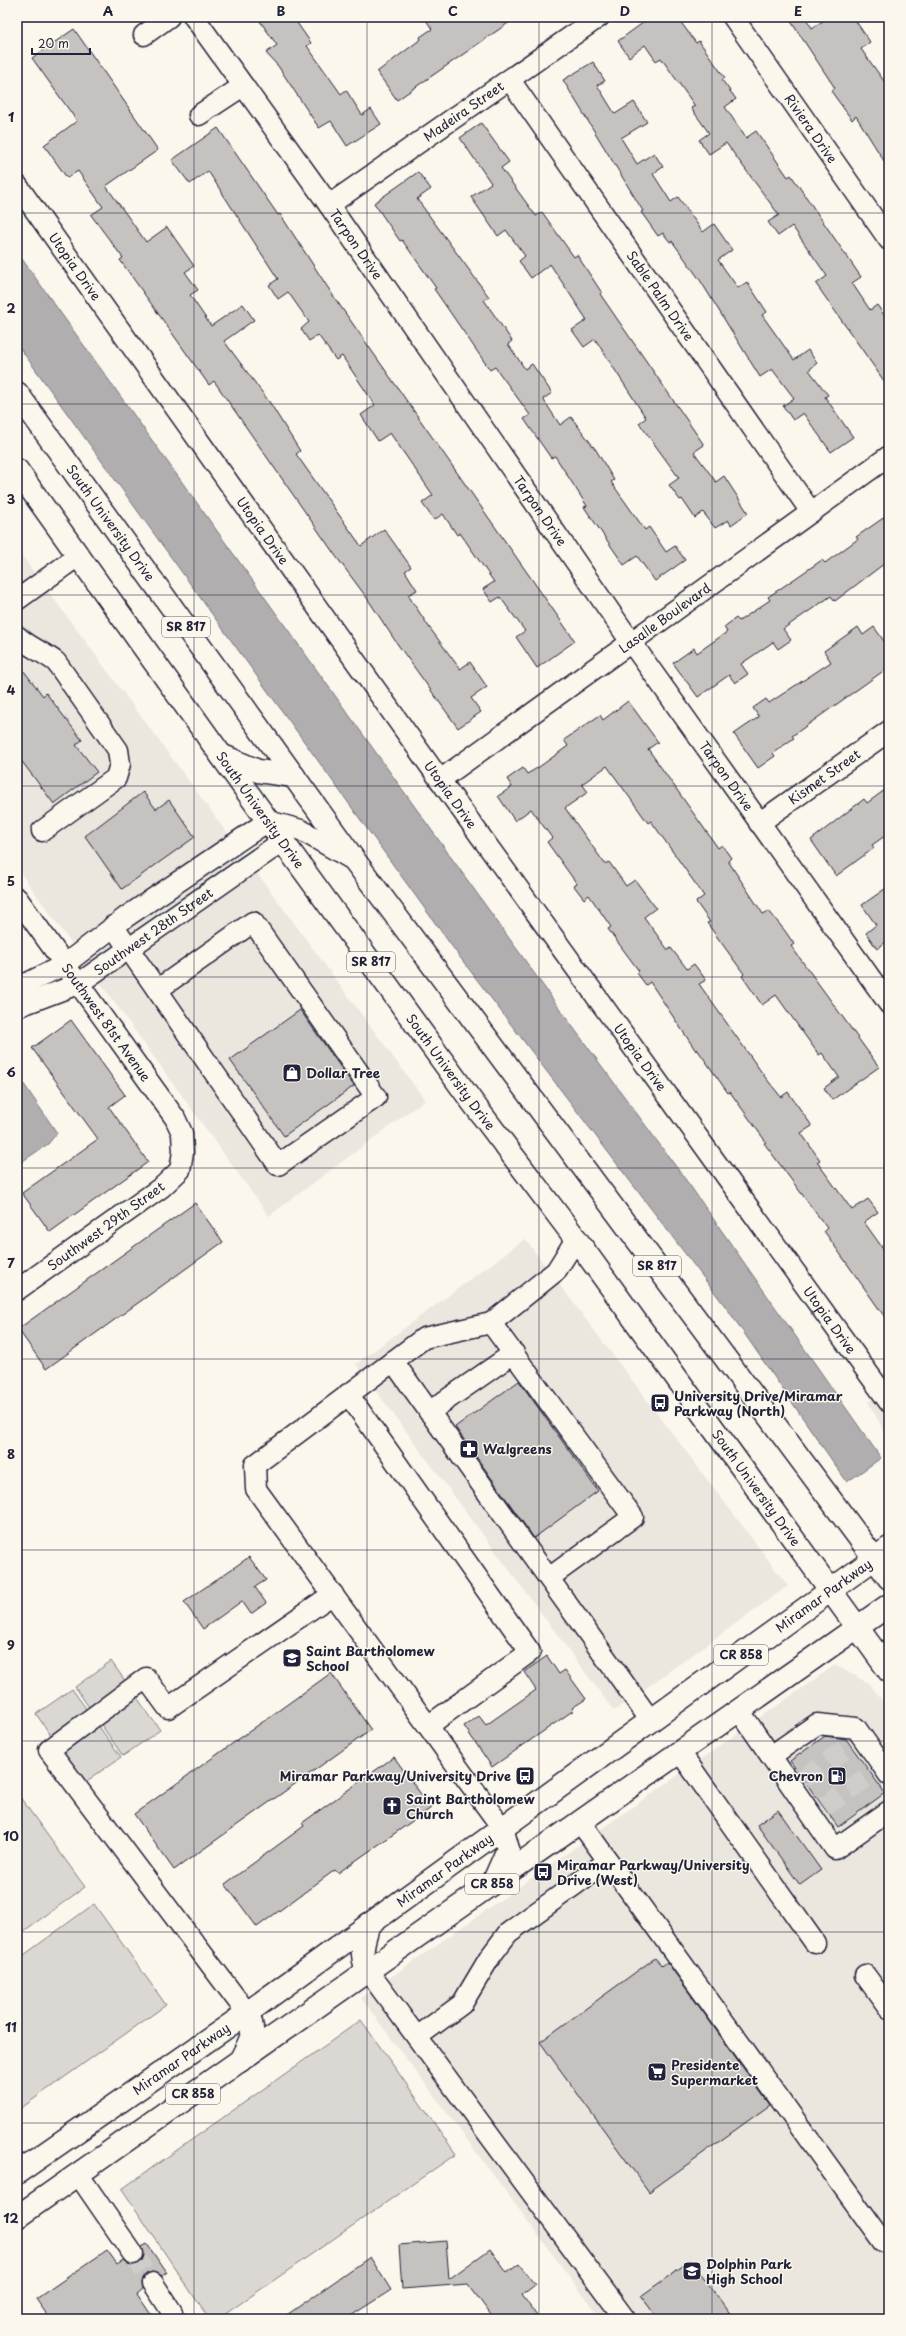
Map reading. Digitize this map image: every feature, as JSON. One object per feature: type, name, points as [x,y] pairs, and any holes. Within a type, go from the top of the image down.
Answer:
[{"type":"main road","name":"South University Drive","points":[[17,393],[355,861],[882,1553],[889,1578]]},
{"type":"main road","name":"South University Drive","points":[[17,470],[268,822],[473,1103],[576,1239],[889,1671]]},
{"type":"main road","points":[[221,755],[258,771],[294,776]]},
{"type":"main road","name":"Miramar Parkway","points":[[17,2173],[247,2013],[882,1553]]},
{"type":"main road","name":"CR 858","points":[[17,2217],[889,1605]]},
{"type":"main road","points":[[493,1883],[508,1849],[502,1828]]},
{"type":"main road","points":[[368,1924],[362,1945],[362,1961],[368,1971]]},
{"type":"main road","points":[[240,2061],[252,2037],[253,2024],[247,2013]]},
{"type":"street","points":[[144,35],[169,17]]},
{"type":"street","name":"Madeira Street","points":[[329,205],[599,17]]},
{"type":"street","name":"Riviera Drive","points":[[733,17],[889,240]]},
{"type":"street","name":"Tarpon Drive","points":[[200,19],[243,86],[329,205],[631,642],[888,1002]]},
{"type":"street","name":"Sable Palm Drive","points":[[510,80],[810,512]]},
{"type":"street","points":[[199,115],[243,86]]},
{"type":"street","name":"Utopia Drive","points":[[17,185],[440,780],[889,1402]]},
{"type":"street","name":"Lasalle Boulevard","points":[[440,780],[889,456]]},
{"type":"street","points":[[17,600],[78,556]]},
{"type":"street","points":[[17,636],[28,646],[44,652],[56,662],[118,750],[120,764],[116,778],[42,831]]},
{"type":"street","name":"Kismet Street","points":[[759,823],[889,730]]},
{"type":"street","points":[[268,822],[301,830],[355,861]]},
{"type":"street","name":"Southwest 28th Street","points":[[17,988],[64,965],[113,926],[268,822]]},
{"type":"street","name":"Southwest 28th Street","points":[[17,1007],[78,984],[283,841]]},
{"type":"street","name":"Southwest 81st Avenue","points":[[17,898],[175,1118],[182,1133],[183,1152]]},
{"type":"street","points":[[113,926],[157,990],[278,1165],[376,1097],[253,922],[157,990]]},
{"type":"street","name":"Southwest 29th Street","points":[[17,1290],[162,1186],[180,1170],[183,1152]]},
{"type":"street","points":[[502,1828],[256,1489],[255,1465],[424,1338],[491,1323],[556,1271],[576,1239]]},
{"type":"street","points":[[491,1323],[633,1517],[549,1578]]},
{"type":"street","points":[[429,1412],[514,1353]]},
{"type":"street","points":[[393,1360],[651,1721]]},
{"type":"street","points":[[348,1394],[530,1652],[428,1726]]},
{"type":"street","points":[[247,2013],[49,1750],[146,1678],[168,1708],[333,1594]]},
{"type":"street","points":[[739,1710],[771,1756],[797,1783],[818,1811],[835,1849],[889,1811]]},
{"type":"street","points":[[771,1756],[817,1724],[856,1728],[856,1741],[884,1771]]},
{"type":"street","points":[[680,1752],[815,1943]]},
{"type":"street","points":[[580,1822],[887,2244]]},
{"type":"street","points":[[417,2037],[462,2004],[490,1957],[508,1933],[608,1861]]},
{"type":"street","points":[[368,1971],[625,2319]]},
{"type":"street","points":[[865,1975],[889,2008]]},
{"type":"street","points":[[78,2174],[133,2254]]},
{"type":"street","points":[[153,2283],[172,2312],[170,2319]]},
{"type":"shaded area","points":[[17,252],[567,1019],[691,1187],[881,1458],[847,1482],[728,1310],[459,956],[17,344]]},
{"type":"shaded area","points":[[17,549],[425,1100],[269,1216],[17,868]]},
{"type":"shaded area","points":[[17,1074],[57,1133],[48,1144],[17,1165]]},
{"type":"shaded area","points":[[525,1239],[788,1586],[614,1711],[356,1364]]},
{"type":"shaded area","points":[[889,1387],[889,1440],[868,1402]]},
{"type":"shaded area","points":[[111,1661],[160,1730],[123,1756],[75,1687]]},
{"type":"shaded area","points":[[835,1665],[870,1684],[889,1710],[889,2319],[601,2319],[361,1998]]},
{"type":"shaded area","points":[[72,1689],[121,1757],[84,1783],[36,1714]]},
{"type":"shaded area","points":[[17,1793],[85,1887],[17,1936]]},
{"type":"shaded area","points":[[94,1904],[166,2005],[17,2111],[17,1960]]},
{"type":"shaded area","points":[[361,2020],[456,2154],[218,2319],[209,2319],[122,2189]]},
{"type":"building","points":[[257,17],[293,17],[311,43],[307,46],[341,94],[346,90],[362,115],[371,109],[381,124],[347,146],[331,121],[319,128],[278,66],[266,53],[277,45]]},
{"type":"building","points":[[424,17],[517,17],[397,100],[377,72],[432,29]]},
{"type":"building","points":[[651,17],[677,17],[696,43],[699,41],[725,78],[722,80],[736,99],[725,107],[746,138],[756,131],[788,177],[791,175],[861,277],[852,283],[870,310],[877,305],[889,322],[889,388],[816,284],[827,276],[792,226],[778,236],[768,222],[779,215],[726,143],[709,154],[699,140],[709,133],[691,108],[695,106],[661,58],[656,61],[645,45],[629,57],[618,41]]},
{"type":"building","points":[[788,17],[805,17],[812,28],[829,17],[853,17],[870,42],[861,49],[889,88],[889,169],[856,116],[852,120],[831,91],[835,88]]},
{"type":"building","points":[[74,29],[158,150],[106,186],[146,242],[167,227],[194,266],[185,272],[198,290],[190,295],[211,326],[243,304],[254,320],[224,341],[270,403],[300,451],[296,454],[361,546],[384,529],[411,567],[405,571],[417,590],[408,595],[429,627],[460,669],[470,662],[487,687],[471,698],[481,712],[458,728],[396,642],[367,598],[335,555],[214,381],[209,385],[120,260],[123,258],[91,215],[103,207],[78,171],[67,178],[44,145],[77,121],[32,58]]},
{"type":"building","points":[[593,62],[605,81],[597,85],[615,114],[634,102],[647,122],[621,138],[637,164],[654,153],[663,167],[653,174],[671,202],[678,197],[703,232],[714,224],[732,250],[718,260],[738,288],[747,282],[767,312],[762,315],[794,360],[808,350],[817,363],[809,370],[828,395],[825,397],[853,437],[831,452],[803,413],[793,420],[783,406],[794,398],[772,369],[760,377],[700,280],[672,241],[670,242],[663,233],[658,236],[641,212],[643,211],[563,80]]},
{"type":"building","points":[[481,123],[509,162],[501,168],[536,216],[542,212],[574,257],[577,255],[602,293],[600,294],[704,445],[694,452],[716,482],[724,476],[748,513],[731,525],[728,520],[715,528],[703,512],[695,518],[682,499],[680,500],[669,485],[679,478],[639,423],[646,418],[595,339],[584,347],[572,330],[587,320],[550,264],[531,278],[519,261],[525,256],[506,230],[498,236],[471,197],[491,183],[460,138]]},
{"type":"building","points":[[218,128],[278,215],[280,214],[334,297],[575,641],[537,668],[516,637],[525,631],[500,597],[492,602],[483,589],[494,582],[460,533],[457,535],[443,514],[434,520],[422,503],[433,495],[390,433],[378,441],[361,415],[375,405],[342,356],[336,360],[318,335],[309,341],[301,329],[309,322],[288,292],[278,299],[269,285],[278,279],[208,171],[190,184],[172,160]]},
{"type":"building","points":[[418,172],[431,189],[417,199],[489,297],[484,300],[512,341],[508,344],[525,369],[532,364],[552,393],[543,399],[560,425],[571,417],[596,450],[614,480],[611,482],[645,530],[649,527],[666,552],[675,546],[685,560],[655,581],[637,556],[624,565],[584,507],[587,506],[555,456],[551,458],[524,419],[530,415],[495,367],[490,370],[434,289],[436,288],[402,240],[400,241],[374,203]]},
{"type":"building","points":[[889,514],[889,560],[835,601],[831,596],[783,629],[791,640],[778,649],[773,642],[741,664],[748,674],[735,683],[729,675],[698,697],[673,663],[694,648],[697,653],[727,632],[724,627],[736,618],[739,621],[770,600],[768,597],[822,560],[825,563],[858,539],[856,537]]},
{"type":"building","points":[[858,627],[863,635],[874,627],[889,648],[889,667],[792,736],[794,738],[773,753],[775,756],[758,768],[734,734],[759,717],[753,708],[766,699],[769,703],[831,662],[824,651]]},
{"type":"building","points":[[17,662],[43,696],[46,693],[82,740],[76,745],[97,772],[54,804],[17,755]]},
{"type":"building","points":[[628,701],[658,742],[648,749],[718,848],[722,845],[731,858],[728,861],[763,914],[769,911],[785,931],[794,944],[791,946],[879,1067],[832,1100],[824,1088],[839,1077],[822,1053],[819,1055],[776,995],[762,1005],[742,976],[744,974],[707,923],[710,922],[696,902],[704,896],[651,821],[648,823],[607,766],[582,784],[588,792],[565,808],[605,864],[609,862],[626,886],[635,880],[656,908],[644,917],[668,950],[671,948],[687,969],[694,964],[706,980],[699,984],[765,1077],[781,1097],[788,1092],[812,1126],[801,1133],[820,1160],[817,1162],[852,1210],[868,1199],[878,1212],[864,1222],[889,1257],[889,1323],[824,1231],[827,1228],[764,1143],[766,1142],[730,1092],[728,1093],[697,1049],[696,1051],[650,982],[646,985],[637,973],[639,971],[608,929],[611,927],[589,895],[584,899],[574,886],[577,884],[547,842],[552,838],[531,809],[515,821],[498,796],[512,787],[507,779],[523,768],[527,774],[539,767],[568,746],[564,740],[600,715],[603,720]]},
{"type":"building","points":[[889,787],[889,833],[872,845],[874,848],[836,876],[811,840],[864,799],[867,803]]},
{"type":"building","points":[[143,792],[156,809],[169,800],[195,837],[122,889],[85,836]]},
{"type":"building","points":[[889,886],[889,944],[887,941],[877,949],[866,933],[876,925],[862,905]]},
{"type":"building","name":"Dollar Tree","points":[[300,1010],[354,1086],[284,1136],[230,1060]]},
{"type":"building","points":[[71,1020],[125,1095],[109,1107],[148,1162],[50,1232],[22,1193],[98,1139],[32,1048]]},
{"type":"building","points":[[195,1203],[223,1242],[46,1369],[18,1329]]},
{"type":"building","name":"Walgreens","points":[[519,1381],[598,1491],[534,1538],[455,1427]]},
{"type":"building","points":[[249,1557],[266,1580],[255,1587],[266,1603],[251,1614],[242,1601],[203,1629],[184,1602]]},
{"type":"building","points":[[547,1656],[559,1674],[565,1670],[586,1699],[572,1708],[574,1710],[492,1767],[464,1726],[479,1716],[486,1725],[536,1690],[524,1672]]},
{"type":"building","points":[[331,1673],[371,1730],[174,1870],[134,1814]]},
{"type":"building","name":"Chevron","points":[[825,1736],[846,1739],[885,1793],[838,1827],[790,1761]]},
{"type":"building","points":[[394,1757],[431,1808],[338,1873],[335,1870],[257,1927],[225,1884],[304,1826],[302,1823]]},
{"type":"building","points":[[778,1810],[821,1870],[800,1885],[757,1825]]},
{"type":"building","name":"Presidente Supermarket","points":[[655,1958],[662,1966],[667,1962],[770,2105],[649,2192],[540,2042]]},
{"type":"building","points":[[446,2241],[449,2279],[490,2249],[507,2273],[519,2264],[535,2285],[522,2295],[539,2319],[494,2319],[468,2284],[402,2289],[399,2245]]},
{"type":"building","points":[[147,2244],[167,2273],[162,2276],[153,2272],[146,2274],[142,2283],[143,2289],[137,2294],[154,2319],[50,2319],[36,2299],[107,2250],[117,2264],[123,2260],[128,2264],[139,2264],[144,2253],[142,2247]]},
{"type":"building","points":[[370,2257],[391,2290],[346,2319],[281,2319]]},
{"type":"building","name":"Dolphin Park High School","points":[[691,2260],[734,2319],[658,2319],[641,2296]]},
{"type":"tunnel","points":[[803,1779],[851,1745]]},
{"type":"tunnel","points":[[824,1807],[872,1774]]},
{"type":"tunnel","points":[[133,2254],[153,2283]]},
{"type":"place","name":"Dollar Tree","points":[[292,1073]]},
{"type":"place","name":"University Drive/Miramar Parkway (North)","points":[[660,1403]]},
{"type":"place","name":"Walgreens","points":[[469,1449]]},
{"type":"place","name":"Saint Bartholomew School","points":[[292,1658]]},
{"type":"place","name":"Miramar Parkway/University Drive","points":[[525,1776]]},
{"type":"place","name":"Chevron","points":[[837,1776]]},
{"type":"place","name":"Saint Bartholomew Church","points":[[392,1806]]},
{"type":"place","name":"Miramar Parkway/University Drive (West)","points":[[543,1872]]},
{"type":"place","name":"Presidente Supermarket","points":[[657,2072]]},
{"type":"place","name":"Dolphin Park High School","points":[[692,2271]]}]
